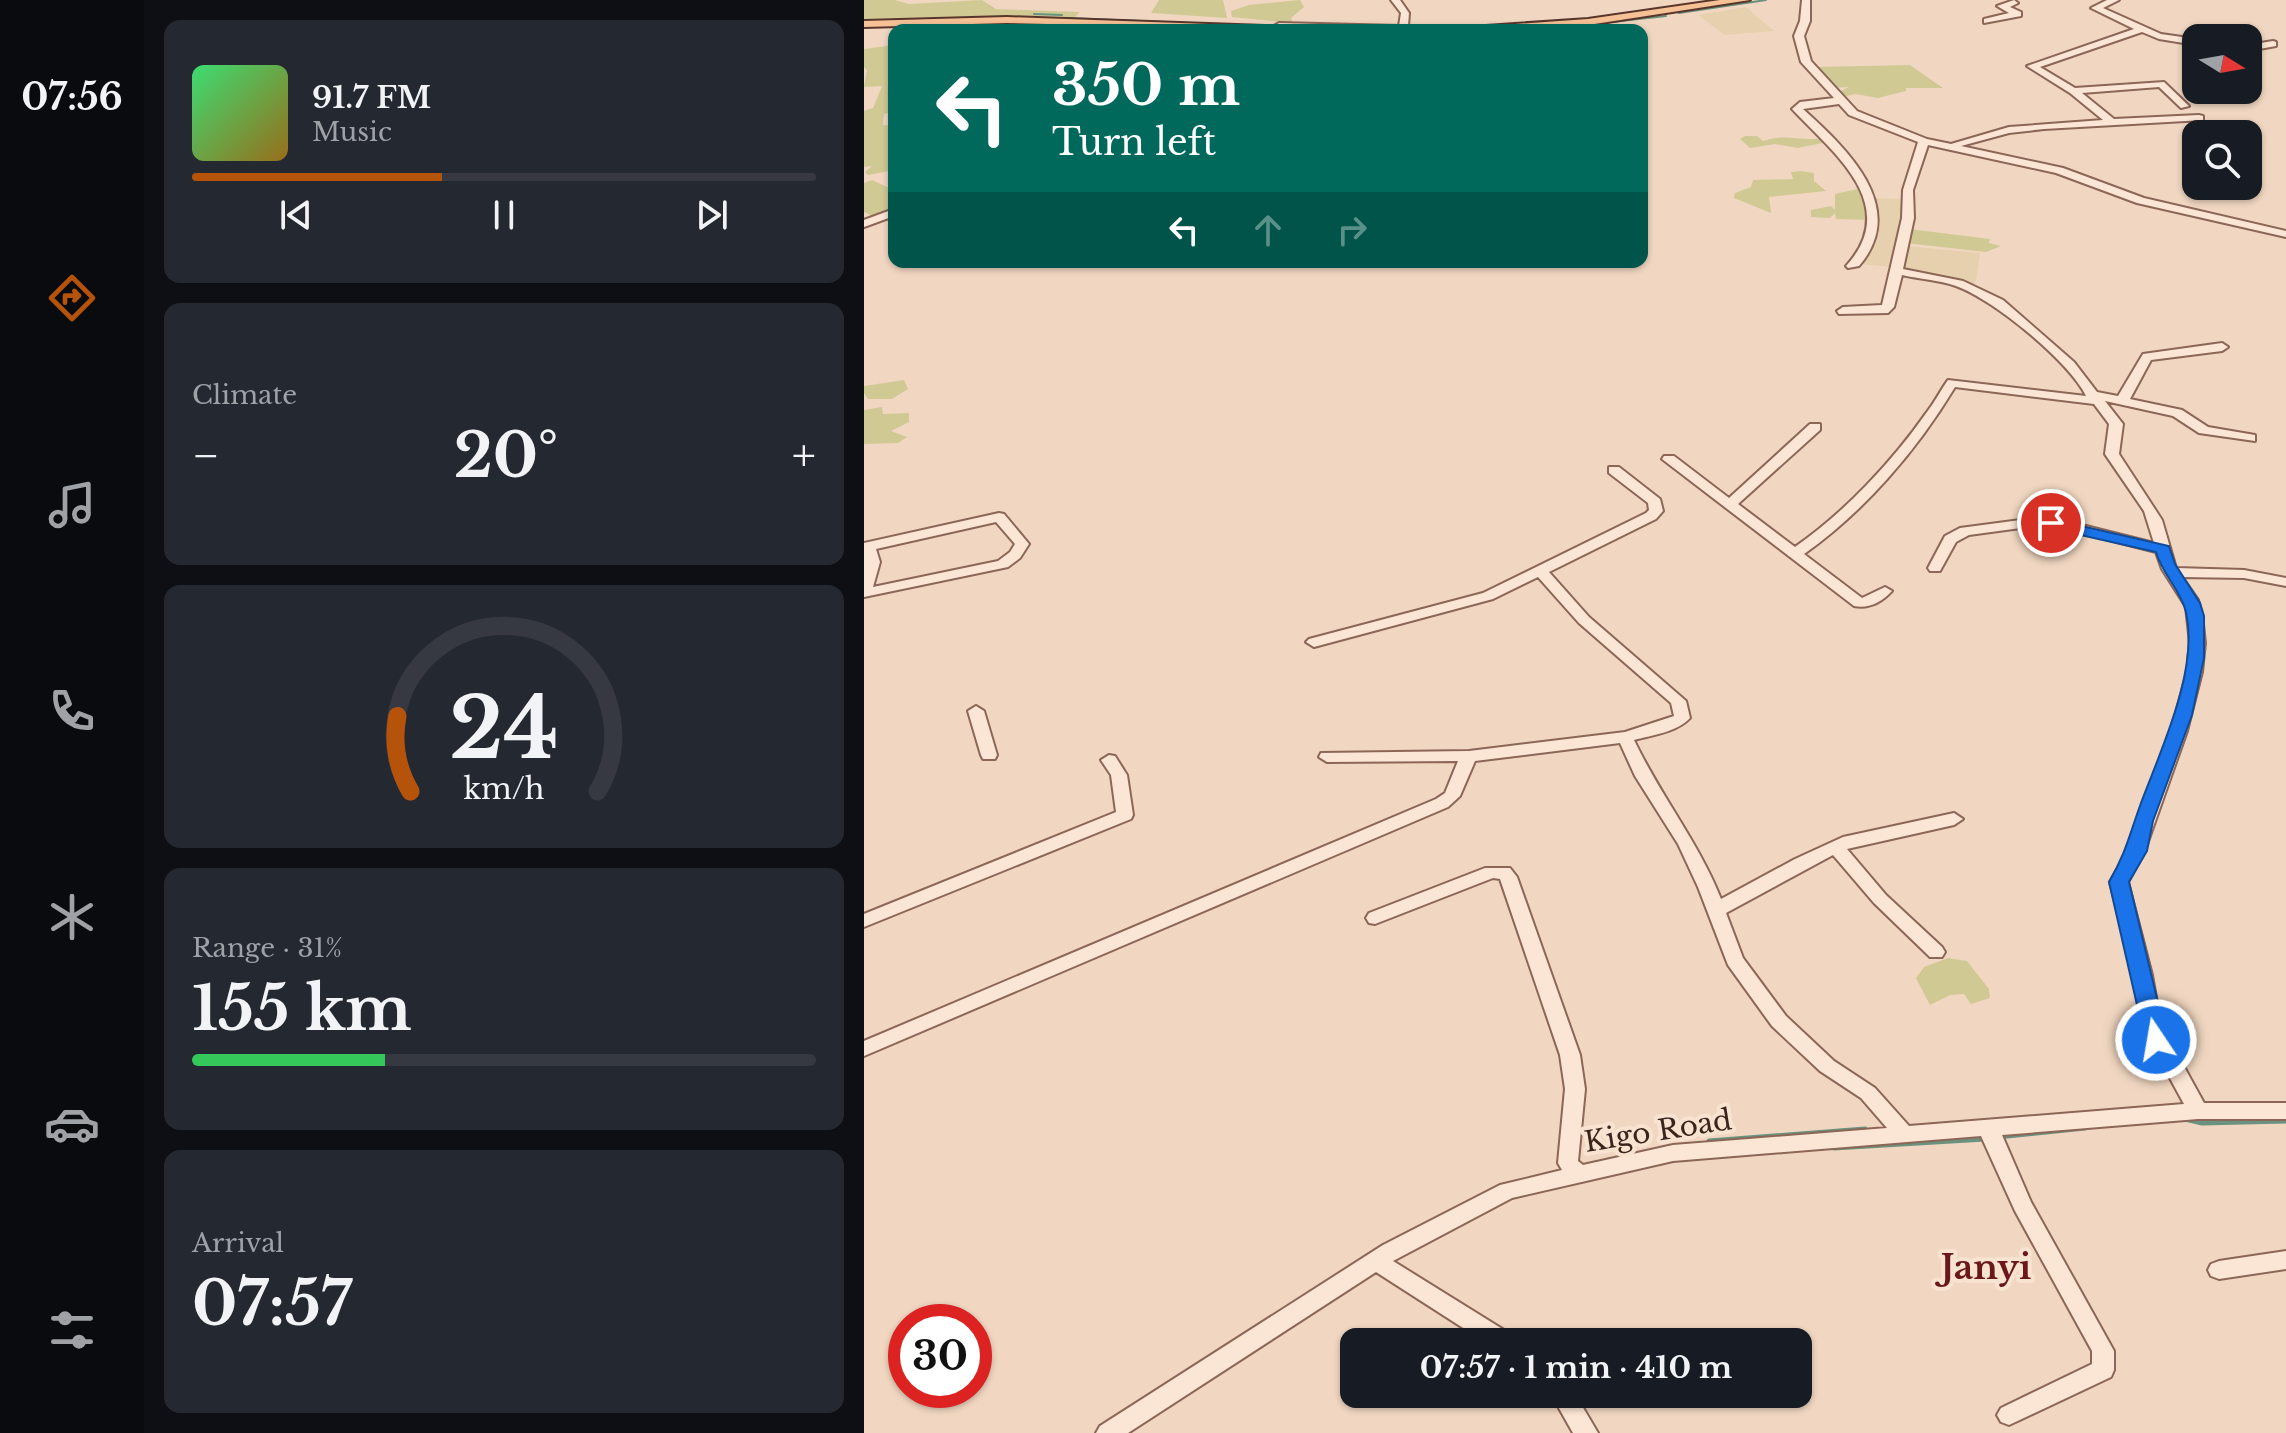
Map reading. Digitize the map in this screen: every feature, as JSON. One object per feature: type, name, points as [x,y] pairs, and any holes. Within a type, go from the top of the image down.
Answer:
[{"type":"main road","points":[[1573,24],[1744,0]]},
{"type":"main road","points":[[864,24],[1007,20],[1121,24]]},
{"type":"street","points":[[1395,0],[1405,13],[1404,24]]},
{"type":"street","points":[[1806,0],[1805,21],[1799,36],[1804,56],[1839,101],[1853,113],[1924,141],[2059,170],[2141,201],[2286,234]]},
{"type":"street","points":[[2115,0],[2095,8],[2142,29],[2182,39]]},
{"type":"street","points":[[1987,21],[2018,14],[2001,6],[2015,1]]},
{"type":"street","points":[[2110,121],[2073,91],[2032,66],[2142,29]]},
{"type":"street","points":[[2262,46],[2273,44]]},
{"type":"street","points":[[2073,91],[2161,84],[2184,106]]},
{"type":"street","points":[[1839,101],[1797,107],[1843,153],[1864,186],[1870,204],[1870,233],[1859,261],[1852,266]]},
{"type":"street","points":[[1942,145],[1975,141],[2009,130],[2110,121],[2199,118]]},
{"type":"street","points":[[1843,311],[1884,310],[1897,271],[1908,218],[1908,190],[1924,141]]},
{"type":"street","points":[[864,224],[888,214]]},
{"type":"street","points":[[1897,271],[1959,283],[1999,303],[2051,346],[2116,424],[2112,454],[2150,510],[2163,549],[2196,616],[2196,658],[2183,715],[2144,821],[2137,851],[2119,882],[2143,975],[2151,1025],[2198,1111]]},
{"type":"street","points":[[2122,401],[2147,357],[2222,347]]},
{"type":"street","points":[[1795,554],[1834,521],[1899,454],[1933,414],[1950,384],[2122,401],[2177,413],[2204,430],[2250,438]]},
{"type":"street","points":[[1729,505],[1815,427]]},
{"type":"street","points":[[1669,459],[1859,603],[1871,601],[1885,591]]},
{"type":"street","points":[[1314,642],[1480,599],[1541,572],[1656,511],[1655,502],[1614,470]]},
{"type":"street","points":[[999,517],[1022,544],[1015,555],[1003,564],[864,593],[873,562],[866,546],[999,517]]},
{"type":"street","points":[[1935,568],[1950,539],[1986,527],[2028,523],[2066,525],[2163,549]]},
{"type":"street","points":[[1327,757],[1469,756],[1625,737],[1672,724],[1682,718],[1678,701],[1584,620],[1541,572]]},
{"type":"street","points":[[2173,572],[2244,574],[2286,582]]},
{"type":"street","points":[[976,711],[989,755]]},
{"type":"street","points":[[1625,737],[1643,776],[1686,844],[1735,960],[1779,1021],[1827,1066],[1868,1093],[1905,1135]]},
{"type":"street","points":[[864,1049],[1442,803],[1452,796],[1469,756]]},
{"type":"street","points":[[864,921],[1125,815],[1119,775],[1109,760]]},
{"type":"street","points":[[1716,910],[1836,847],[1899,829],[1954,819]]},
{"type":"street","points":[[1836,847],[1880,899],[1936,952]]},
{"type":"street","points":[[1375,918],[1491,872],[1504,872],[1508,877],[1570,1055],[1575,1089],[1568,1163],[1577,1173]]},
{"type":"street","name":"Kigo Road","points":[[1108,1433],[1376,1261],[1507,1191],[1673,1153],[2198,1111],[2286,1111]]},
{"type":"street","points":[[1995,1128],[1991,1135],[2022,1205],[2099,1342],[2105,1359],[2103,1370],[2081,1383],[2009,1415]]},
{"type":"street","points":[[2219,1270],[2286,1260]]},
{"type":"street","points":[[1376,1261],[1485,1328]]},
{"type":"street","points":[[1571,1408],[1586,1433]]},
{"type":"shaded area","points":[[864,0],[895,0],[909,4],[982,0],[996,9],[1080,12],[1073,19],[976,17],[864,23]]},
{"type":"shaded area","points":[[1159,0],[1223,0],[1227,18],[1151,13]]},
{"type":"shaded area","points":[[1300,0],[1304,7],[1291,18],[1293,23],[1232,17],[1231,11],[1249,5]]},
{"type":"shaded area","points":[[1746,7],[1774,31],[1725,35],[1698,15]]},
{"type":"shaded area","points":[[888,46],[888,113],[884,114],[883,125],[888,125],[888,171],[868,175],[865,172],[872,166],[864,167],[864,111],[873,108],[882,86],[864,87],[867,70],[864,67],[864,49]]},
{"type":"shaded area","points":[[1910,65],[1943,88],[1906,88],[1906,91],[1878,98],[1855,94],[1843,97],[1839,92],[1849,87],[1831,88],[1813,67]]},
{"type":"shaded area","points":[[1757,136],[1763,141],[1822,138],[1827,142],[1798,148],[1775,144],[1750,148],[1740,139]]},
{"type":"shaded area","points":[[1791,172],[1814,173],[1814,181],[1826,191],[1769,197],[1771,213],[1734,198],[1735,193],[1751,187],[1753,180],[1793,179]]},
{"type":"shaded area","points":[[872,180],[888,187],[888,213],[877,218],[864,212],[864,183]]},
{"type":"shaded area","points":[[1862,188],[1869,220],[1836,219],[1835,213],[1830,218],[1811,217],[1811,210],[1831,206],[1835,210],[1835,194]]},
{"type":"shaded area","points":[[1872,198],[1905,199],[1892,267],[1859,264]]},
{"type":"shaded area","points":[[1909,229],[1990,239],[1989,243],[2001,246],[1986,252],[1905,243]]},
{"type":"shaded area","points":[[1905,246],[1980,253],[1976,282],[1970,284],[1904,270],[1901,268]]},
{"type":"shaded area","points":[[904,380],[908,389],[892,399],[868,399],[864,393],[864,386]]},
{"type":"shaded area","points":[[882,407],[883,414],[909,413],[909,422],[891,431],[907,437],[898,443],[864,444],[864,410]]},
{"type":"shaded area","points":[[1948,958],[1967,961],[1989,989],[1990,998],[1971,1004],[1964,994],[1950,995],[1930,1005],[1916,978],[1924,967]]},
{"type":"waterway","points":[[1679,13],[1766,0]]},
{"type":"waterway","points":[[1034,14],[1062,15]]},
{"type":"waterway","points":[[1593,24],[1666,16]]},
{"type":"waterway","points":[[890,20],[1054,18]]},
{"type":"waterway","points":[[1069,18],[1211,24]]},
{"type":"waterway","points":[[2185,1119],[2202,1123],[2286,1121]]},
{"type":"waterway","points":[[1998,1137],[2085,1128]]},
{"type":"waterway","points":[[1709,1141],[1865,1129]]},
{"type":"waterway","points":[[1834,1148],[1985,1139]]},
{"type":"district","name":"Janyi","points":[[1986,1267]]},
{"type":"route","points":[[2051,523],[2163,549],[2167,564],[2192,603],[2196,616],[2196,658],[2183,715],[2144,821],[2137,851],[2120,875],[2119,882],[2156,1040]]}]
